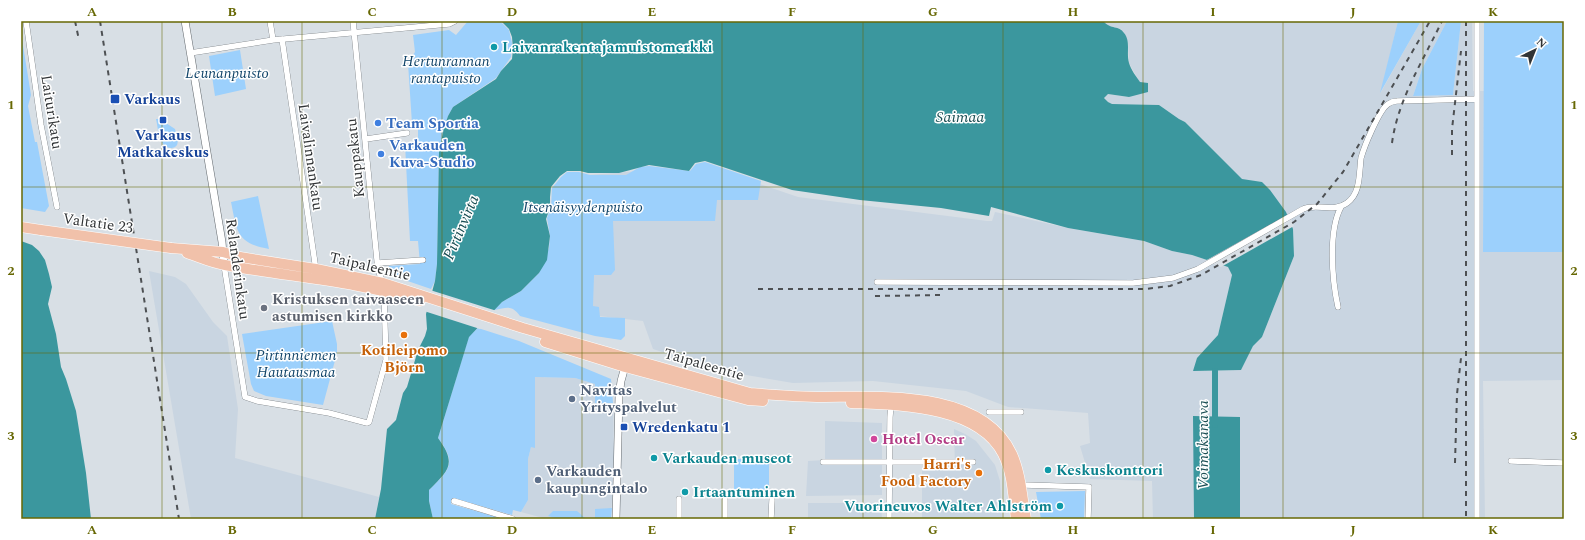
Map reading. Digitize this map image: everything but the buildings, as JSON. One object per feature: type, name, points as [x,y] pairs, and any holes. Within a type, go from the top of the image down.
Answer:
[{"type":"highway","name":"Valtatie 23","points":[[21,227],[173,248],[223,252],[316,274]]},
{"type":"highway","name":"Valtatie 23","points":[[173,248],[224,265],[316,274]]},
{"type":"highway","name":"Taipaleentie","points":[[316,274],[410,295],[748,400],[944,403],[979,418],[999,435],[1011,453],[1017,469],[1026,519]]},
{"type":"highway","name":"Taipaleentie","points":[[891,401],[948,413],[972,424],[994,441],[1003,453],[1010,472],[1016,519]]},
{"type":"main road","name":"Relanderinkatu","points":[[185,21],[222,242],[224,265]]},
{"type":"main road","points":[[616,519],[619,396],[626,363]]},
{"type":"street","name":"Laiturikatu","points":[[26,21],[41,125],[57,207]]},
{"type":"street","points":[[270,21],[273,40]]},
{"type":"street","name":"Kauppakatu","points":[[353,21],[378,270],[384,288],[386,360],[371,416],[369,422],[367,423]]},
{"type":"street","points":[[190,53],[273,40],[449,24],[455,21]]},
{"type":"street","points":[[1476,519],[1477,21]]},
{"type":"street","name":"Laivalinnankatu","points":[[282,39],[316,274]]},
{"type":"street","points":[[1338,307],[1335,295],[1332,240],[1337,215],[1341,207],[1353,198],[1357,188],[1363,150],[1372,130],[1387,104],[1397,101],[1477,99]]},
{"type":"street","points":[[366,139],[407,133]]},
{"type":"street","points":[[877,282],[1133,283],[1173,278],[1198,269],[1308,207],[1341,207]]},
{"type":"street","points":[[378,264],[423,260]]},
{"type":"street","name":"Relanderinkatu","points":[[224,265],[245,397],[258,401],[328,413],[367,423]]},
{"type":"street","points":[[889,519],[891,401]]},
{"type":"street","points":[[989,412],[1021,412]]},
{"type":"street","points":[[1511,461],[1564,463]]},
{"type":"street","points":[[823,462],[973,462]]},
{"type":"street","points":[[1024,485],[1089,487],[1088,519]]},
{"type":"street","points":[[679,499],[679,519]]},
{"type":"street","points":[[725,500],[725,519]]},
{"type":"street","points":[[771,519],[772,500]]},
{"type":"street","points":[[454,502],[513,519]]},
{"type":"shaded area","points":[[1103,21],[1398,21],[1381,92],[1421,21],[1447,21],[1422,69],[1413,96],[1453,95],[1461,21],[1472,21],[1473,91],[1484,91],[1483,252],[1564,252],[1564,380],[1483,381],[1485,519],[1240,519],[1240,418],[1194,416],[1194,519],[1153,519],[1152,481],[1090,479],[1080,446],[1090,443],[1088,413],[1008,407],[966,391],[873,381],[793,383],[717,370],[653,349],[643,321],[599,316],[553,261],[576,176],[665,169],[691,173],[704,165],[798,197],[987,221],[992,221],[995,212],[1068,228],[1144,241],[1172,251],[1192,255],[1228,267],[1232,275],[1218,335],[1208,346],[1193,371],[1241,370],[1253,346],[1262,337],[1294,256],[1293,229],[1262,182],[1242,180],[1185,122],[1159,105],[1112,104],[1108,102],[1104,97],[1108,94],[1129,97],[1148,83],[1140,83],[1129,63],[1128,42],[1121,29],[1108,27]]},
{"type":"shaded area","points":[[149,271],[175,277],[186,284],[213,322],[227,336],[238,409],[235,458],[379,497],[375,519],[191,519]]},
{"type":"shaded area","points":[[535,377],[575,378],[595,384],[595,403],[613,403],[614,459],[611,519],[547,519],[521,512],[528,500],[528,459],[531,447],[535,447]]},
{"type":"shaded area","points":[[825,421],[882,423],[882,495],[806,496],[808,461],[825,460]]},
{"type":"shaded area","points":[[954,429],[976,441],[995,465],[1000,481],[1002,519],[922,519],[922,469],[955,468]]},
{"type":"shaded area","points":[[808,503],[881,503],[882,519],[808,519]]},
{"type":"green space","name":"Hertunrannan rantapuisto","points":[[468,21],[500,21],[509,30],[512,43],[511,57],[496,78],[453,107],[448,116],[439,151],[437,264],[435,281],[431,289],[393,276],[388,269],[389,266],[420,264],[418,241],[410,241],[405,144],[418,143],[418,126],[412,124],[408,63],[415,52],[413,35],[449,30],[456,35]]},
{"type":"green space","points":[[1398,21],[1421,21],[1380,93]]},
{"type":"green space","points":[[1447,21],[1461,21],[1453,95],[1413,96],[1422,69]]},
{"type":"green space","points":[[1484,21],[1564,21],[1564,252],[1483,252]]},
{"type":"green space","points":[[21,33],[31,95],[28,106],[35,142],[37,142],[49,206],[45,212],[21,208]]},
{"type":"green space","name":"Leunanpuisto","points":[[240,50],[246,89],[215,96],[209,56]]},
{"type":"green space","points":[[156,119],[160,119],[175,129],[178,141],[176,147],[166,147],[161,142]]},
{"type":"green space","name":"Itsenäisyydenpuisto","points":[[705,162],[761,181],[758,200],[717,200],[715,221],[613,221],[615,270],[611,275],[594,275],[593,306],[599,307],[600,317],[625,318],[625,336],[621,340],[595,336],[520,316],[511,308],[494,310],[502,302],[521,291],[539,273],[549,248],[550,236],[547,218],[551,208],[552,188],[567,172],[579,172],[590,175],[626,175],[640,167],[649,166],[690,171],[696,164]]},
{"type":"green space","points":[[258,196],[269,249],[250,243],[244,239],[237,228],[233,212],[231,202]]},
{"type":"green space","name":"Pirtinniemen Hautausmaa","points":[[332,321],[337,344],[337,353],[323,405],[266,396],[254,391],[251,384],[242,334]]},
{"type":"green space","points":[[478,328],[519,341],[611,379],[613,403],[595,403],[595,384],[575,378],[535,377],[535,448],[531,447],[528,459],[528,500],[521,512],[513,510],[512,515],[453,498],[451,504],[504,519],[433,519],[429,501],[429,490],[446,472],[449,461],[448,454],[438,438],[469,336]]},
{"type":"green space","points":[[734,459],[769,459],[769,496],[734,496]]},
{"type":"green space","points":[[1085,491],[1084,519],[1041,519],[1036,492]]},
{"type":"green space","points":[[612,508],[611,519],[595,519],[595,509]]},
{"type":"green space","points":[[553,511],[577,511],[585,518],[559,519],[548,516]]},
{"type":"water","name":"Saimaa","points":[[501,21],[1103,21],[1109,26],[1120,29],[1124,33],[1128,43],[1128,59],[1131,68],[1140,82],[1148,83],[1148,92],[1129,97],[1108,94],[1104,98],[1112,104],[1159,105],[1185,122],[1242,179],[1262,182],[1270,190],[1286,212],[1293,229],[1294,256],[1262,337],[1253,346],[1241,370],[1193,371],[1197,358],[1218,335],[1232,275],[1228,267],[1192,255],[1172,251],[1144,241],[1068,228],[991,207],[989,216],[941,208],[860,200],[792,190],[705,161],[695,163],[689,171],[649,165],[619,173],[567,171],[560,176],[551,187],[550,208],[546,219],[550,236],[547,260],[539,273],[521,291],[502,302],[469,337],[438,438],[444,447],[449,461],[446,472],[429,490],[429,501],[433,519],[375,519],[381,489],[387,429],[396,420],[403,393],[407,387],[418,350],[427,329],[426,314],[435,281],[437,264],[439,151],[444,128],[453,107],[496,79],[512,59],[512,37],[509,29]]},
{"type":"water","points":[[21,241],[32,245],[39,251],[45,260],[49,274],[52,287],[48,304],[56,334],[61,367],[76,411],[86,473],[91,519],[21,519]]},
{"type":"water","points":[[1193,416],[1240,417],[1240,519],[1194,519]]},
{"type":"pier","points":[[1289,214],[1294,226],[1221,267],[1205,261]]},
{"type":"pier","points":[[430,290],[497,311],[480,329],[424,311]]},
{"type":"waterway","name":"Voimakanava","points":[[1215,371],[1215,425]]},
{"type":"railway","points":[[75,21],[79,40]]},
{"type":"railway","points":[[100,21],[179,519]]},
{"type":"railway","points":[[758,289],[1145,289],[1170,286],[1201,275],[1294,222],[1317,204],[1343,172],[1430,21]]},
{"type":"railway","points":[[1392,143],[1395,127],[1405,96],[1442,21]]},
{"type":"railway","points":[[1466,21],[1466,519]]},
{"type":"railway","points":[[1452,155],[1452,129],[1461,51]]},
{"type":"railway","points":[[875,296],[943,295]]},
{"type":"railway","points":[[1455,463],[1457,394],[1461,358]]},
{"type":"place","name":"Laivanrakentajamuistomerkki","points":[[494,47]]},
{"type":"place","name":"Varkaus","points":[[115,99]]},
{"type":"place","name":"Varkaus Matkakeskus","points":[[163,120]]},
{"type":"place","name":"Team Sportia","points":[[378,123]]},
{"type":"place","name":"Varkauden Kuva-Studio","points":[[381,154]]},
{"type":"place","name":"Kristuksen taivaaseen astumisen kirkko","points":[[264,308]]},
{"type":"place","name":"Kotileipomo Björn","points":[[404,335]]},
{"type":"place","name":"Navitas Yrityspalvelut","points":[[572,399]]},
{"type":"place","name":"Wredenkatu 1","points":[[624,427]]},
{"type":"place","name":"Hotel Oscar","points":[[874,439]]},
{"type":"place","name":"Varkauden museot","points":[[654,458]]},
{"type":"place","name":"Keskuskonttori","points":[[1048,470]]},
{"type":"place","name":"Harri's Food Factory","points":[[979,473]]},
{"type":"place","name":"Varkauden kaupungintalo","points":[[538,480]]},
{"type":"place","name":"Irtaantuminen","points":[[685,492]]},
{"type":"place","name":"Vuorineuvos Walter Ahlström","points":[[1060,506]]},
{"type":"water label","name":"Pirtinvirta","points":[[460,227]]}]
